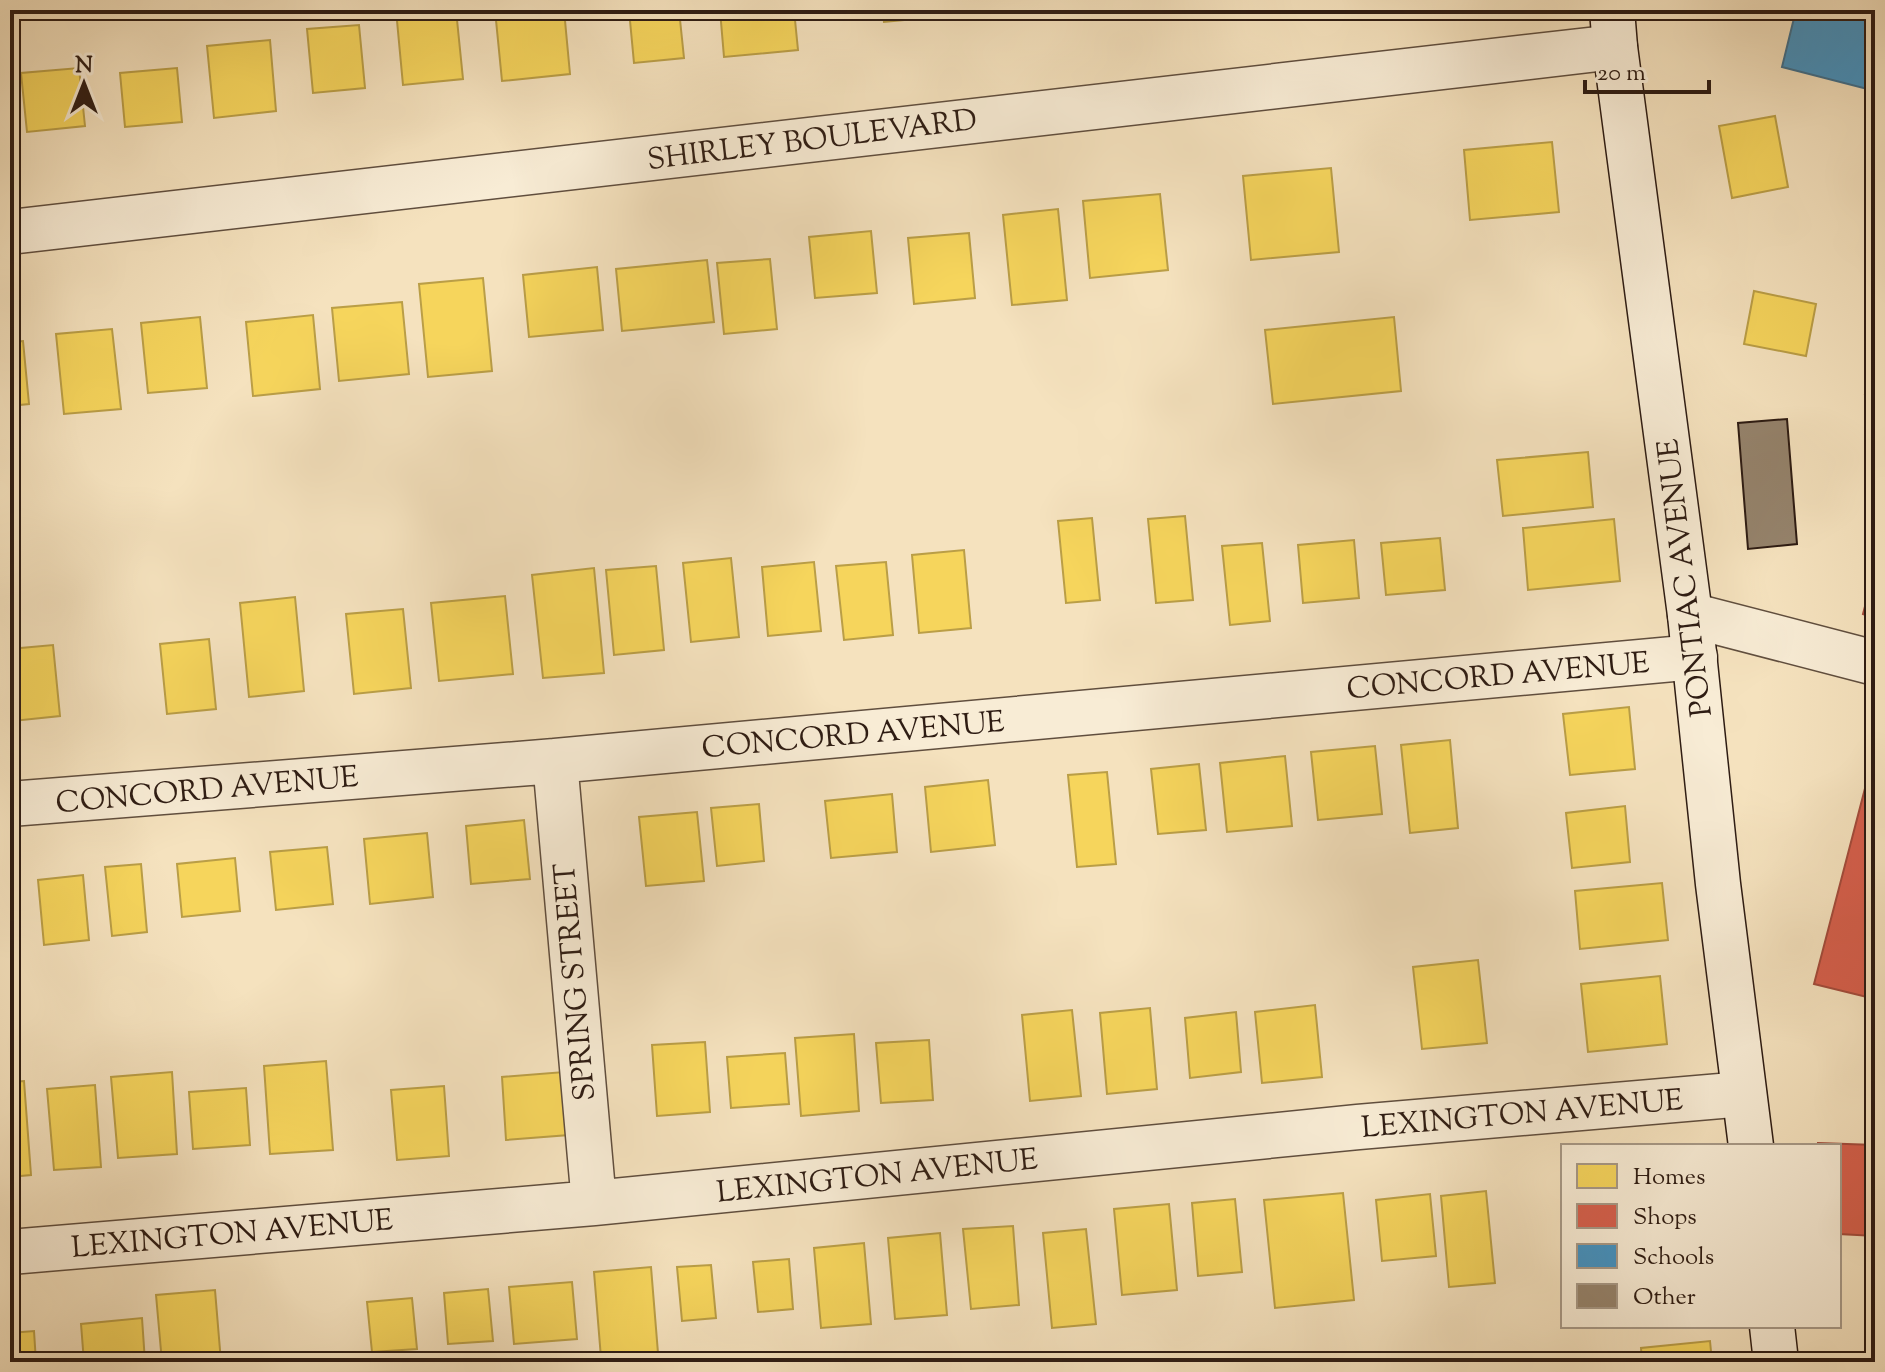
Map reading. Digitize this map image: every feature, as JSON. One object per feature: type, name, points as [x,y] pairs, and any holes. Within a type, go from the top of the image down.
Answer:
[{"type":"street","name":"SHIRLEY BOULEVARD","points":[[10,232],[1614,29]]},
{"type":"street","name":"PONTIAC AVENUE","points":[[1614,29],[1692,636],[1718,884],[1751,1144]]},
{"type":"street","name":"CONCORD AVENUE","points":[[10,804],[555,761],[1692,636],[1875,663]]},
{"type":"street","name":"SPRING STREET","points":[[555,761],[594,1203]]},
{"type":"street","name":"LEXINGTON AVENUE","points":[[10,1252],[594,1203],[1358,1127],[1744,1094]]},
{"type":"street","points":[[1772,1328],[1776,1362]]},
{"type":"building: Homes","points":[[396,10],[456,10],[463,79],[403,85]]},
{"type":"building: Homes","points":[[495,10],[564,10],[570,74],[502,81]]},
{"type":"building: Homes","points":[[629,10],[679,10],[684,58],[634,63]]},
{"type":"building: Homes","points":[[720,10],[794,10],[798,50],[724,57]]},
{"type":"building: Homes","points":[[883,10],[978,10],[978,13],[884,22]]},
{"type":"building: Homes","points":[[359,25],[365,88],[313,93],[307,29]]},
{"type":"building: Homes","points":[[270,40],[276,111],[214,118],[207,46]]},
{"type":"building: Homes","points":[[79,68],[85,126],[27,132],[21,73]]},
{"type":"building: Homes","points":[[177,68],[182,122],[125,127],[120,73]]},
{"type":"building: Homes","points":[[1775,116],[1788,187],[1732,198],[1719,126]]},
{"type":"building: Homes","points":[[1552,142],[1559,212],[1470,220],[1464,150]]},
{"type":"building: Homes","points":[[1331,168],[1339,252],[1251,260],[1243,176]]},
{"type":"building: Homes","points":[[1160,194],[1168,270],[1090,278],[1083,201]]},
{"type":"building: Homes","points":[[1058,209],[1067,300],[1012,305],[1003,215]]},
{"type":"building: Homes","points":[[871,231],[877,293],[815,298],[809,237]]},
{"type":"building: Homes","points":[[969,233],[975,298],[914,304],[908,238]]},
{"type":"building: Homes","points":[[770,259],[777,329],[724,334],[717,263]]},
{"type":"building: Homes","points":[[707,260],[714,322],[622,331],[616,269]]},
{"type":"building: Homes","points":[[597,267],[603,330],[529,337],[523,275]]},
{"type":"building: Homes","points":[[483,278],[492,371],[428,377],[419,284]]},
{"type":"building: Homes","points":[[1754,291],[1816,304],[1806,356],[1744,344]]},
{"type":"building: Homes","points":[[402,302],[409,374],[339,381],[332,308]]},
{"type":"building: Homes","points":[[313,315],[320,389],[253,396],[246,322]]},
{"type":"building: Homes","points":[[200,317],[207,388],[148,393],[141,323]]},
{"type":"building: Homes","points":[[1394,317],[1401,391],[1273,404],[1265,330]]},
{"type":"building: Homes","points":[[112,329],[121,409],[64,414],[56,334]]},
{"type":"building: Homes","points":[[23,341],[29,404],[10,406],[10,342]]},
{"type":"building: Homes","points":[[1588,452],[1593,507],[1503,516],[1497,460]]},
{"type":"building: Homes","points":[[1185,516],[1193,600],[1156,603],[1148,519]]},
{"type":"building: Homes","points":[[1092,518],[1100,600],[1066,603],[1058,521]]},
{"type":"building: Homes","points":[[1614,519],[1620,581],[1528,590],[1523,528]]},
{"type":"building: Homes","points":[[1440,538],[1445,590],[1386,595],[1381,543]]},
{"type":"building: Homes","points":[[1354,540],[1359,598],[1303,603],[1298,545]]},
{"type":"building: Homes","points":[[1262,543],[1270,621],[1230,625],[1222,546]]},
{"type":"building: Homes","points":[[964,550],[971,628],[919,633],[912,555]]},
{"type":"building: Homes","points":[[731,558],[739,637],[691,642],[683,563]]},
{"type":"building: Homes","points":[[814,562],[821,631],[768,636],[762,567]]},
{"type":"building: Homes","points":[[886,562],[893,635],[844,640],[836,566]]},
{"type":"building: Homes","points":[[656,566],[664,650],[614,655],[606,570]]},
{"type":"building: Homes","points":[[594,568],[604,673],[543,678],[532,575]]},
{"type":"building: Homes","points":[[505,596],[513,674],[439,681],[431,603]]},
{"type":"building: Homes","points":[[295,597],[304,691],[249,697],[240,603]]},
{"type":"building: Homes","points":[[403,609],[411,688],[354,694],[346,614]]},
{"type":"building: Homes","points":[[209,639],[216,709],[167,714],[160,644]]},
{"type":"building: Homes","points":[[53,645],[60,716],[13,721],[10,649]]},
{"type":"building: Homes","points":[[1629,707],[1635,769],[1570,775],[1563,714]]},
{"type":"building: Homes","points":[[1450,740],[1458,828],[1410,833],[1401,745]]},
{"type":"building: Homes","points":[[1375,746],[1382,814],[1318,820],[1311,752]]},
{"type":"building: Homes","points":[[1285,756],[1292,826],[1227,832],[1220,763]]},
{"type":"building: Homes","points":[[1199,764],[1206,830],[1158,834],[1151,769]]},
{"type":"building: Homes","points":[[1107,772],[1116,864],[1077,867],[1068,775]]},
{"type":"building: Homes","points":[[988,780],[995,845],[931,852],[925,787]]},
{"type":"building: Homes","points":[[892,794],[897,852],[831,858],[825,801]]},
{"type":"building: Homes","points":[[759,804],[764,861],[717,866],[711,808]]},
{"type":"building: Homes","points":[[1625,806],[1630,862],[1572,868],[1566,813]]},
{"type":"building: Homes","points":[[697,812],[704,881],[646,886],[639,817]]},
{"type":"building: Homes","points":[[524,820],[530,879],[471,884],[466,826]]},
{"type":"building: Homes","points":[[427,833],[433,897],[370,904],[364,839]]},
{"type":"building: Homes","points":[[327,847],[333,904],[276,910],[270,852]]},
{"type":"building: Homes","points":[[235,858],[240,911],[182,917],[177,864]]},
{"type":"building: Homes","points":[[141,864],[147,932],[112,936],[105,867]]},
{"type":"building: Homes","points":[[83,875],[89,940],[44,945],[38,880]]},
{"type":"building: Homes","points":[[1662,883],[1668,940],[1580,949],[1575,891]]},
{"type":"building: Homes","points":[[1478,960],[1487,1043],[1422,1049],[1413,967]]},
{"type":"building: Homes","points":[[1660,976],[1667,1044],[1588,1052],[1581,984]]},
{"type":"building: Homes","points":[[1315,1005],[1322,1077],[1262,1083],[1255,1012]]},
{"type":"building: Homes","points":[[1150,1008],[1157,1089],[1107,1094],[1100,1013]]},
{"type":"building: Homes","points":[[1072,1010],[1081,1096],[1030,1101],[1022,1015]]},
{"type":"building: Homes","points":[[1236,1012],[1241,1072],[1190,1078],[1185,1018]]},
{"type":"building: Homes","points":[[854,1034],[859,1111],[801,1116],[795,1038]]},
{"type":"building: Homes","points":[[929,1040],[933,1100],[881,1103],[876,1043]]},
{"type":"building: Homes","points":[[705,1042],[710,1112],[657,1116],[652,1045]]},
{"type":"building: Homes","points":[[785,1053],[789,1104],[731,1108],[727,1057]]},
{"type":"building: Homes","points":[[326,1061],[333,1150],[270,1154],[264,1066]]},
{"type":"building: Homes","points":[[172,1072],[177,1154],[118,1158],[111,1077]]},
{"type":"building: Homes","points":[[564,1072],[569,1135],[506,1140],[502,1077]]},
{"type":"building: Homes","points":[[24,1081],[31,1175],[10,1177],[10,1082]]},
{"type":"building: Homes","points":[[95,1085],[101,1167],[54,1170],[47,1089]]},
{"type":"building: Homes","points":[[444,1086],[449,1156],[397,1160],[391,1090]]},
{"type":"building: Homes","points":[[246,1088],[250,1145],[193,1149],[189,1092]]},
{"type":"building: Homes","points":[[1486,1191],[1495,1283],[1449,1287],[1441,1196]]},
{"type":"building: Homes","points":[[1343,1193],[1354,1300],[1275,1308],[1264,1200]]},
{"type":"building: Homes","points":[[1430,1194],[1436,1256],[1382,1261],[1376,1200]]},
{"type":"building: Homes","points":[[1235,1199],[1242,1272],[1198,1276],[1192,1203]]},
{"type":"building: Homes","points":[[1169,1204],[1177,1290],[1122,1295],[1114,1209]]},
{"type":"building: Homes","points":[[1013,1226],[1019,1305],[971,1309],[963,1229]]},
{"type":"building: Homes","points":[[1086,1229],[1096,1324],[1052,1328],[1043,1233]]},
{"type":"building: Homes","points":[[940,1233],[947,1315],[895,1319],[888,1238]]},
{"type":"building: Homes","points":[[864,1243],[871,1324],[821,1328],[814,1248]]},
{"type":"building: Homes","points":[[789,1259],[793,1309],[758,1312],[753,1262]]},
{"type":"building: Homes","points":[[711,1265],[716,1318],[682,1321],[677,1267]]},
{"type":"building: Homes","points":[[651,1267],[658,1353],[601,1358],[594,1272]]},
{"type":"building: Homes","points":[[572,1282],[577,1339],[514,1344],[509,1287]]},
{"type":"building: Homes","points":[[488,1289],[493,1341],[448,1344],[444,1293]]},
{"type":"building: Homes","points":[[215,1290],[221,1362],[162,1362],[156,1295]]},
{"type":"building: Homes","points":[[412,1298],[417,1349],[372,1352],[367,1302]]},
{"type":"building: Homes","points":[[142,1318],[145,1362],[84,1362],[81,1324]]},
{"type":"building: Homes","points":[[34,1331],[36,1362],[10,1362],[10,1333]]},
{"type":"building: Homes","points":[[1710,1341],[1712,1362],[1642,1362],[1641,1348]]},
{"type":"building: Shops","points":[[1875,352],[1875,397],[1865,394]]},
{"type":"building: Shops","points":[[1875,568],[1875,618],[1863,614]]},
{"type":"building: Shops","points":[[1875,750],[1875,999],[1814,984]]},
{"type":"building: Shops","points":[[1818,1143],[1875,1145],[1875,1236],[1841,1234],[1841,1144]]},
{"type":"building: Schools","points":[[1796,10],[1875,10],[1875,91],[1782,67]]},
{"type":"building: Other","points":[[1787,419],[1797,544],[1748,549],[1738,423]]}]
